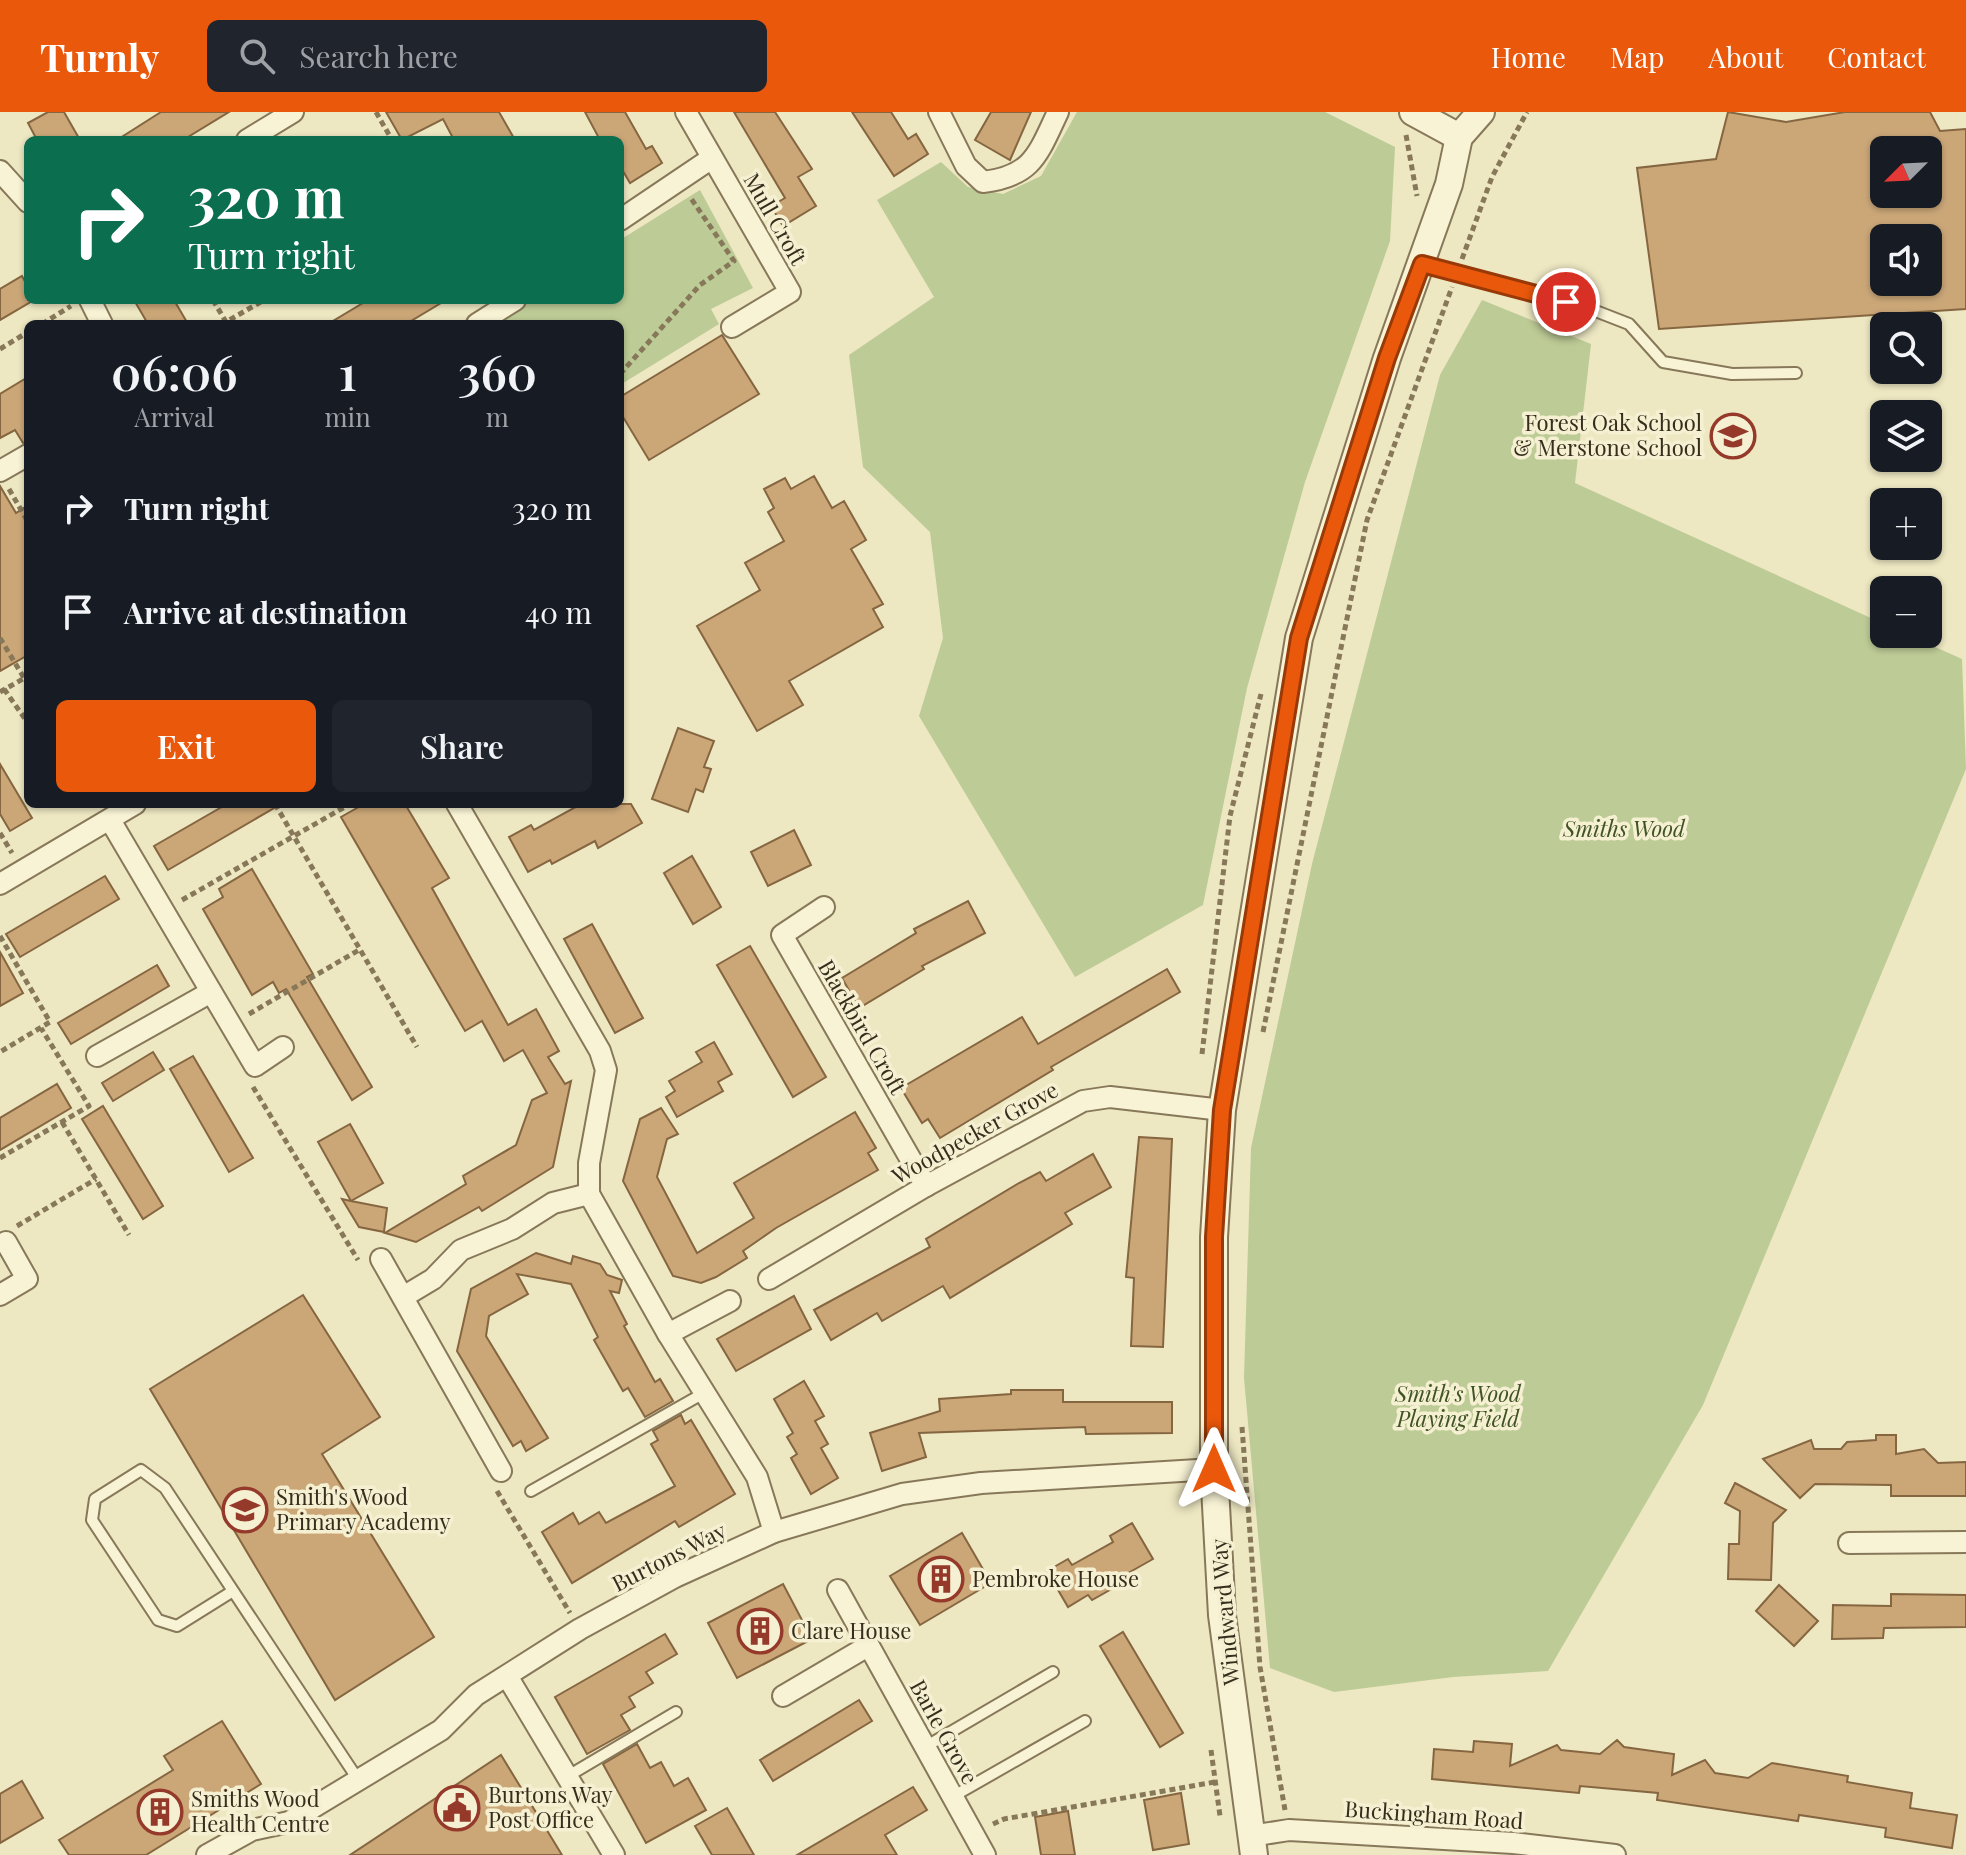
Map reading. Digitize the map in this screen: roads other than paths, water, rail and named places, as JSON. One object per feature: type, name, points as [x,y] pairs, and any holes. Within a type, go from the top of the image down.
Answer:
[{"type":"street","points":[[254,136],[293,112]]},
{"type":"street","name":"Mull Croft","points":[[686,112],[790,292],[732,327]]},
{"type":"street","points":[[939,112],[966,166],[983,182],[1022,173],[1042,147],[1058,112]]},
{"type":"street","points":[[1413,112],[1459,137]]},
{"type":"street","name":"Windward Way","points":[[1252,1845],[1222,1615],[1214,1469],[1214,1237],[1222,1110],[1299,638],[1387,358],[1449,184],[1459,137],[1481,112]]},
{"type":"street","points":[[624,217],[712,158]]},
{"type":"street","points":[[0,171],[24,198]]},
{"type":"street","points":[[483,320],[509,304]]},
{"type":"street","points":[[4,478],[24,459]]},
{"type":"street","points":[[0,884],[129,808]]},
{"type":"street","points":[[465,808],[600,1051],[606,1070],[589,1163],[589,1194],[668,1334],[757,1477],[774,1532]]},
{"type":"street","points":[[110,820],[255,1066],[283,1047]]},
{"type":"street","name":"Blackbird Croft","points":[[824,907],[782,935],[926,1186]]},
{"type":"street","points":[[97,1056],[211,992]]},
{"type":"street","name":"Woodpecker Grove","points":[[769,1279],[926,1186],[1083,1101],[1110,1097],[1222,1110]]},
{"type":"street","points":[[403,1297],[433,1279],[461,1250],[512,1229],[553,1203],[589,1194]]},
{"type":"street","points":[[0,1295],[27,1279],[10,1235]]},
{"type":"street","points":[[381,1259],[501,1471]]},
{"type":"street","points":[[668,1334],[730,1301]]},
{"type":"street","name":"Burtons Way","points":[[207,1855],[252,1830],[289,1822],[357,1778],[441,1730],[476,1695],[580,1629],[675,1577],[774,1532],[902,1494],[981,1483],[1214,1469]]},
{"type":"street","points":[[1849,1543],[1966,1542]]},
{"type":"street","name":"Barle Grove","points":[[838,1590],[985,1855]]},
{"type":"street","points":[[783,1696],[868,1646]]},
{"type":"street","points":[[507,1676],[614,1855]]},
{"type":"street","name":"Buckingham Road","points":[[1252,1845],[1289,1830],[1513,1843],[1615,1855]]},
{"type":"lane","points":[[1422,264],[1458,271],[1593,310],[1629,324],[1663,362],[1732,374],[1796,373]]},
{"type":"lane","points":[[531,1491],[704,1393]]},
{"type":"lane","points":[[233,1591],[177,1626],[158,1620],[92,1520],[95,1499],[141,1470],[165,1488],[357,1778]]},
{"type":"lane","points":[[925,1747],[1053,1672]]},
{"type":"lane","points":[[568,1776],[676,1712]]},
{"type":"lane","points":[[952,1797],[1085,1721]]},
{"type":"place","name":"Forest Oak School & Merstone School","points":[[1733,436]]},
{"type":"place","name":"Smith's Wood Primary Academy","points":[[245,1510]]},
{"type":"place","name":"Pembroke House","points":[[941,1579]]},
{"type":"place","name":"Clare House","points":[[760,1631]]},
{"type":"place","name":"Burtons Way Post Office","points":[[457,1808]]},
{"type":"place","name":"Smiths Wood Health Centre","points":[[160,1812]]},
{"type":"park label","name":"Smiths Wood","points":[[1624,829]]},
{"type":"park label","name":"Smith's Wood Playing Field","points":[[1458,1406]]}]
